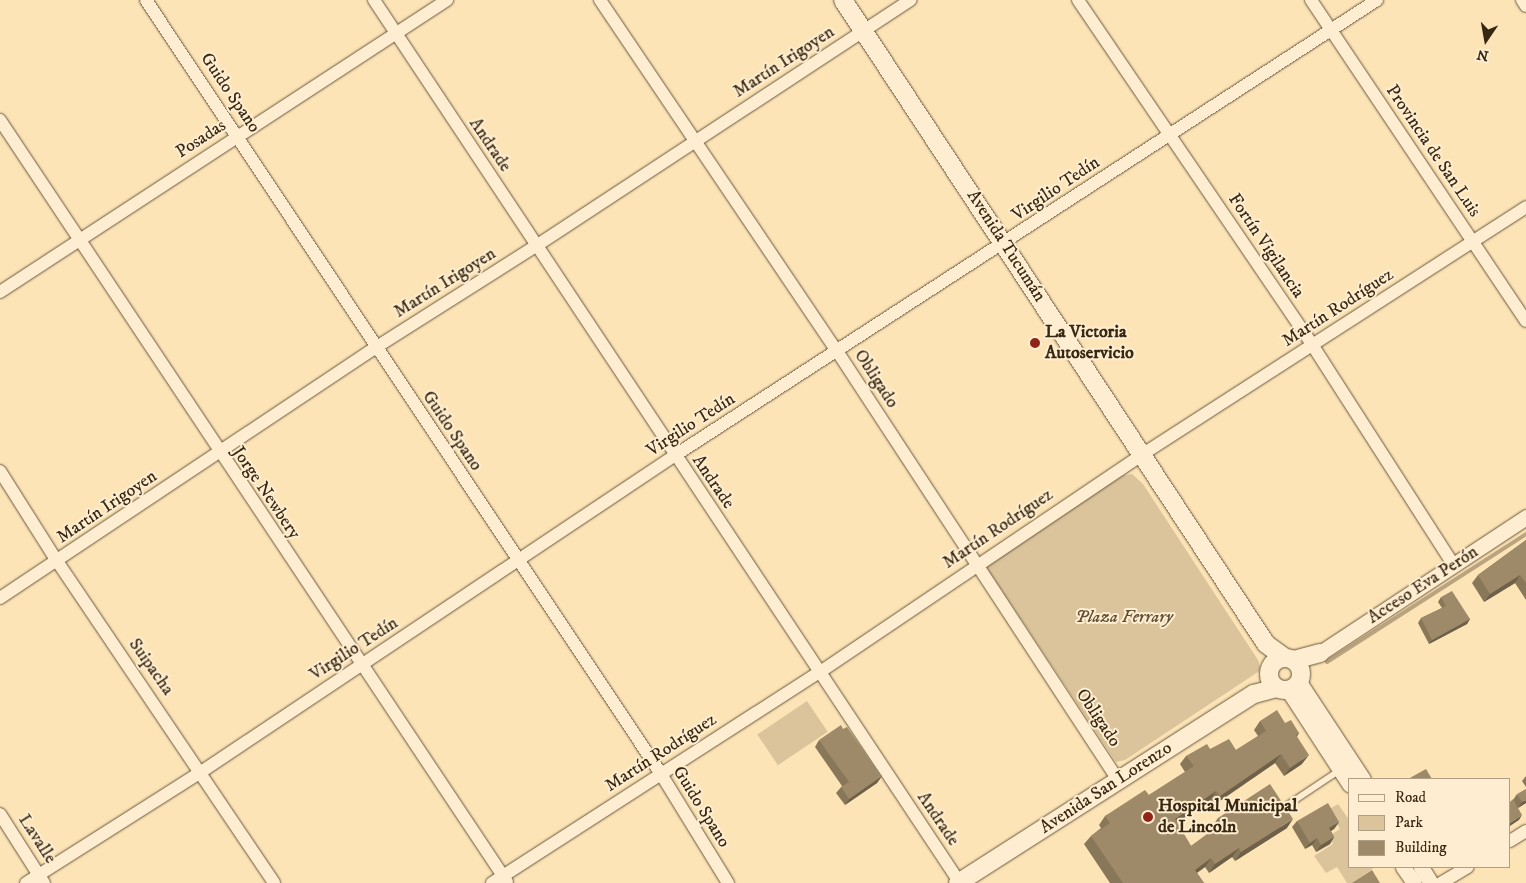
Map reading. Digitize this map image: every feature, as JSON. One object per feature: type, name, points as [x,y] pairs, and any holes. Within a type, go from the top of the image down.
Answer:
[{"type":"main road","name":"Avenida Tucumán","points":[[843,0],[1143,454],[1285,674]]},
{"type":"main road","name":"Acceso Eva Perón","points":[[1285,674],[1320,652]]},
{"type":"main road","name":"Avenida San Lorenzo","points":[[959,883],[1285,674]]},
{"type":"street","name":"Guido Spano","points":[[146,0],[238,136],[375,348],[660,774],[728,883]]},
{"type":"street","name":"Andrade","points":[[374,0],[674,456],[820,672],[959,883]]},
{"type":"street","name":"Posadas","points":[[0,292],[447,0]]},
{"type":"street","name":"Obligado","points":[[600,0],[837,352],[1118,780]]},
{"type":"street","name":"Martín Irigoyen","points":[[0,598],[219,454],[375,348],[536,246],[910,0]]},
{"type":"street","name":"Fortín Vigilancia","points":[[1078,0],[1313,346],[1453,564]]},
{"type":"street","name":"Provincia de San Luis","points":[[1311,0],[1526,321]]},
{"type":"street","name":"Virgilio Tedín","points":[[26,883],[42,879],[361,665],[519,562],[674,456],[1005,244],[1377,0]]},
{"type":"street","points":[[1522,0],[1526,6]]},
{"type":"street","name":"Jorge Newbery","points":[[0,120],[219,454],[361,665],[501,881]]},
{"type":"street","name":"Martín Rodríguez","points":[[501,881],[660,774],[820,672],[975,564],[1526,207]]},
{"type":"street","name":"Suipacha","points":[[0,471],[57,561],[274,883]]},
{"type":"street","name":"Acceso Eva Perón","points":[[1320,652],[1526,517]]},
{"type":"street","points":[[1285,674],[1348,782]]},
{"type":"street","points":[[1285,674],[1362,778]]},
{"type":"street","name":"Lavalle","points":[[0,814],[42,879]]},
{"type":"street","points":[[1511,840],[1526,831]]},
{"type":"street","points":[[1404,868],[1414,883]]},
{"type":"street","points":[[1421,868],[1431,883]]},
{"type":"street","points":[[1441,883],[1466,868]]},
{"type":"lane","points":[[1283,808],[1340,770]]},
{"type":"green space","name":"Plaza Ferrary","points":[[1132,474],[1143,484],[1258,660],[1261,670],[1125,760],[1116,762],[987,568],[989,563],[1118,476]]},
{"type":"green space","points":[[807,701],[828,732],[778,765],[757,735]]},
{"type":"green space","points":[[1338,804],[1348,818],[1348,868],[1374,868],[1353,883],[1347,883],[1337,867],[1326,873],[1314,856],[1333,844],[1329,836],[1340,829],[1328,810]]},
{"type":"building","points":[[1526,540],[1526,583],[1520,575],[1490,594],[1478,575]]},
{"type":"building","points":[[1452,591],[1470,619],[1432,640],[1421,618],[1446,606],[1441,597]]},
{"type":"building","name":"Hospital Municipal de Lincoln","points":[[1277,710],[1285,723],[1291,720],[1299,733],[1296,735],[1309,755],[1290,768],[1281,754],[1220,796],[1216,791],[1175,819],[1191,846],[1221,824],[1218,818],[1270,784],[1293,819],[1241,852],[1239,848],[1215,864],[1211,858],[1195,870],[1204,883],[1123,883],[1091,836],[1110,823],[1105,816],[1145,790],[1149,795],[1194,766],[1186,756],[1207,744],[1210,749],[1229,739],[1236,750],[1266,731],[1260,721]]},
{"type":"building","points":[[841,725],[843,729],[847,727],[882,776],[849,799],[841,787],[849,782],[819,740]]},
{"type":"building","points":[[1426,769],[1431,778],[1410,778]]},
{"type":"building","points":[[1526,789],[1526,800],[1522,802],[1517,794]]},
{"type":"building","points":[[1513,799],[1522,815],[1511,822],[1511,801]]},
{"type":"building","points":[[1328,803],[1339,822],[1329,828],[1334,837],[1321,845],[1317,838],[1310,843],[1297,821]]},
{"type":"building","points":[[1372,870],[1380,883],[1352,883]]},
{"type":"waterway","points":[[1327,662],[1526,534]]},
{"type":"place","name":"La Victoria Autoservicio","points":[[1035,343]]},
{"type":"place","name":"Hospital Municipal de Lincoln","points":[[1148,817]]}]
